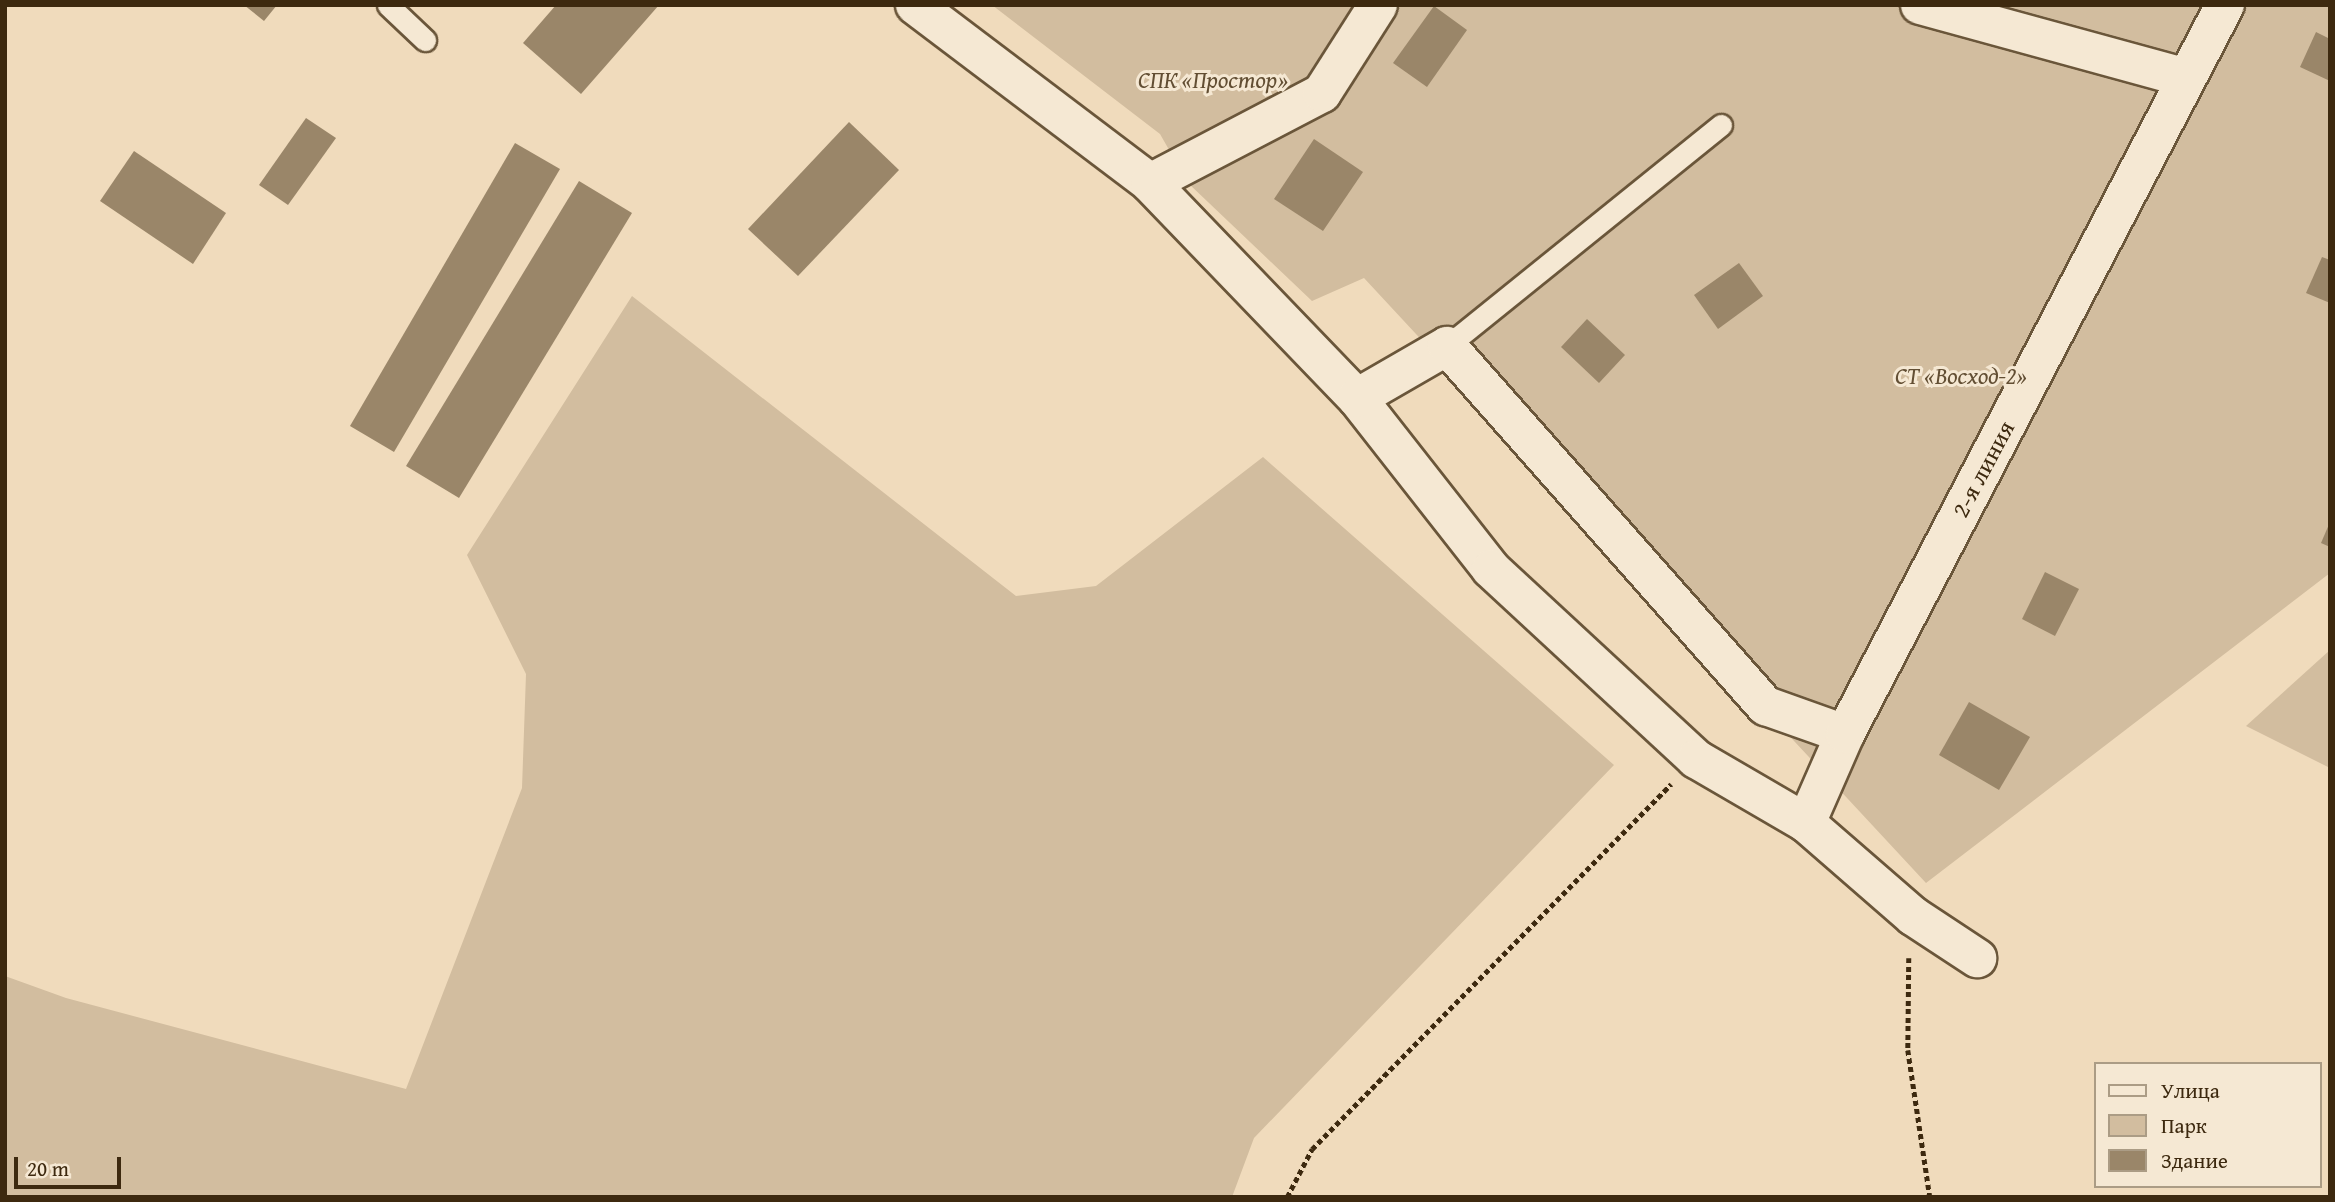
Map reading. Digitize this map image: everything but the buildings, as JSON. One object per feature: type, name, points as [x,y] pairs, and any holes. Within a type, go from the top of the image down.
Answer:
[{"type":"street","points":[[1150,183],[1322,93],[1378,5]]},
{"type":"street","points":[[1920,5],[2186,78]]},
{"type":"street","name":"2-я линия","points":[[1806,823],[1844,734],[2225,5]]},
{"type":"street","points":[[921,7],[1150,183],[1357,398],[1491,569],[1696,758],[1806,823],[1913,916],[1977,958]]},
{"type":"street","points":[[1357,398],[1447,346],[1766,706],[1844,734]]},
{"type":"lane","points":[[387,5],[425,40]]},
{"type":"lane","points":[[1447,346],[1721,125]]},
{"type":"path","points":[[1287,1197],[1312,1149],[1696,758]]},
{"type":"path","points":[[1913,916],[1908,1049],[1930,1197]]},
{"type":"green space","name":"СТ «Восход-2»","points":[[992,5],[2330,5],[2330,573],[1926,883],[1364,278],[1312,301],[1188,183],[1160,134]]},
{"type":"green space","points":[[632,296],[1016,596],[1096,586],[1263,457],[1614,765],[1254,1138],[1232,1197],[5,1197],[5,976],[66,998],[406,1089],[522,788],[526,674],[467,555]]},
{"type":"green space","points":[[2330,650],[2330,768],[2246,726]]},
{"type":"park label","name":"СПК «Простор»","points":[[1213,80]]}]
